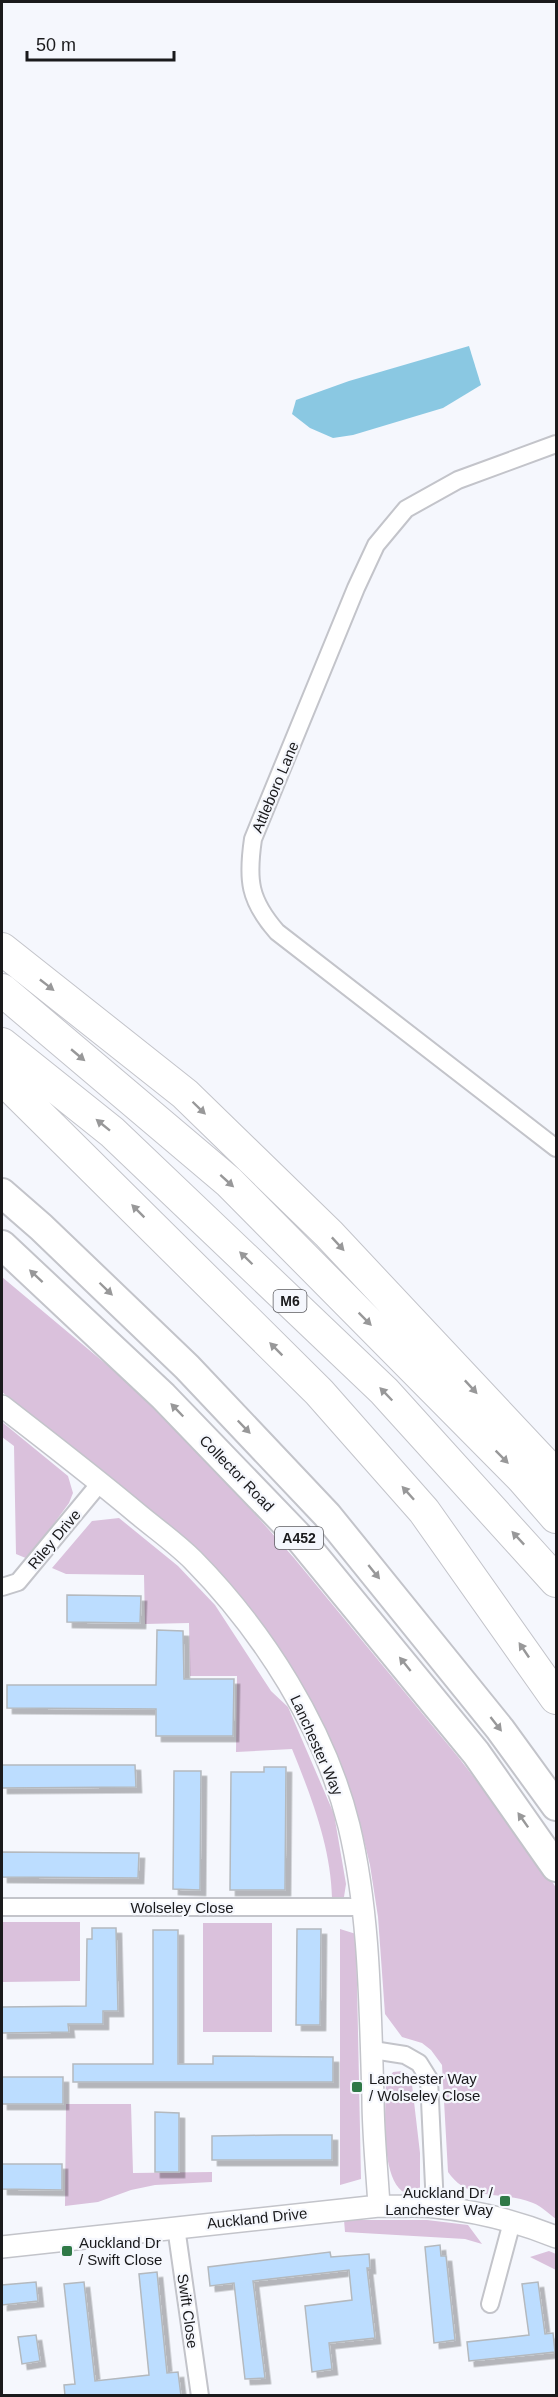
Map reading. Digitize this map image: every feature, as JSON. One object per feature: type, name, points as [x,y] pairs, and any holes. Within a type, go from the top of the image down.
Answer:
[{"type":"highway","points":[[2,949],[185,1094],[329,1234],[556,1476]]},
{"type":"highway","name":"M6","points":[[2,990],[229,1182],[523,1479],[556,1517]]},
{"type":"highway","name":"M6","points":[[2,1044],[112,1132],[384,1391],[556,1581]]},
{"type":"highway","points":[[2,1078],[319,1392],[424,1510],[556,1698]]},
{"type":"highway","name":"A452","points":[[2,1192],[187,1367],[327,1515],[500,1729],[556,1806]]},
{"type":"highway","name":"Collector Road","points":[[2,1245],[163,1396],[297,1535],[476,1753],[556,1867]]},
{"type":"street","name":"Attleboro Lane","points":[[556,444],[458,480],[406,509],[376,545],[356,588],[253,839],[249,862],[251,890],[261,914],[277,932],[556,1148]]},
{"type":"street","name":"Lanchester Way","points":[[2,1406],[191,1558],[230,1600],[265,1645],[308,1721],[340,1796],[357,1866],[372,2050],[372,2099],[379,2206]]},
{"type":"street","name":"Riley Drive","points":[[2,1587],[18,1582],[100,1483]]},
{"type":"street","name":"Wolseley Close","points":[[2,1907],[362,1907]]},
{"type":"street","points":[[372,2050],[405,2055],[419,2063],[429,2079],[435,2207]]},
{"type":"street","name":"Auckland Drive","points":[[2,2247],[379,2206],[435,2207],[512,2222],[556,2237]]},
{"type":"street","points":[[489,2304],[512,2222]]},
{"type":"street","name":"Swift Close","points":[[176,2227],[200,2396]]},
{"type":"shaded area","points":[[2,1277],[168,1416],[294,1558],[459,1758],[546,1871],[556,1888],[556,2219],[542,2208],[522,2199],[476,2192],[466,2188],[456,2182],[448,2172],[442,2065],[431,2050],[422,2043],[402,2037],[385,2014],[378,1917],[370,1865],[356,1808],[319,1717],[285,1660],[95,1466],[2,1392]]},
{"type":"shaded area","points":[[2,1422],[68,1476],[73,1493],[69,1503],[28,1559],[16,1554],[14,1446],[2,1437]]},
{"type":"shaded area","points":[[119,1518],[178,1566],[215,1605],[271,1691],[288,1707],[334,1814],[346,1884],[344,1897],[332,1898],[324,1841],[313,1803],[292,1749],[236,1752],[237,1676],[190,1676],[189,1623],[145,1624],[144,1575],[66,1574],[52,1568],[92,1521]]},
{"type":"shaded area","points":[[2,1922],[80,1922],[80,1981],[2,1982]]},
{"type":"shaded area","points":[[203,1923],[272,1923],[272,2032],[203,2032]]},
{"type":"shaded area","points":[[340,1929],[356,1934],[361,2179],[340,2185]]},
{"type":"shaded area","points":[[403,2071],[411,2076],[420,2153],[420,2190],[415,2195],[403,2192],[394,2182],[386,2148],[386,2082],[393,2072]]},
{"type":"shaded area","points":[[66,2104],[131,2104],[133,2173],[212,2172],[212,2182],[155,2185],[131,2190],[98,2202],[65,2206]]},
{"type":"shaded area","points":[[344,2220],[427,2220],[468,2225],[482,2244],[465,2239],[345,2232]]},
{"type":"shaded area","points":[[549,2251],[556,2254],[556,2270],[530,2257]]},
{"type":"water","points":[[469,346],[481,385],[443,408],[353,435],[333,438],[310,428],[292,414],[296,400],[349,381]]},
{"type":"building","points":[[67,1595],[141,1596],[140,1623],[67,1622]]},
{"type":"building","points":[[157,1630],[183,1631],[184,1679],[234,1679],[233,1736],[156,1736],[156,1709],[7,1708],[7,1685],[156,1685]]},
{"type":"building","points":[[2,1765],[135,1765],[136,1787],[2,1788]]},
{"type":"building","points":[[264,1767],[286,1767],[285,1890],[230,1890],[231,1772],[264,1772]]},
{"type":"building","points":[[174,1771],[201,1771],[200,1890],[173,1889]]},
{"type":"building","points":[[2,1852],[139,1853],[138,1878],[2,1877]]},
{"type":"building","points":[[92,1928],[116,1928],[118,2011],[103,2011],[103,2024],[68,2024],[69,2032],[2,2033],[2,2007],[86,2006],[87,1939],[92,1939]]},
{"type":"building","points":[[297,1929],[321,1929],[320,2025],[296,2025]]},
{"type":"building","points":[[153,1930],[178,1930],[178,2064],[213,2064],[213,2056],[333,2057],[333,2082],[73,2082],[73,2064],[153,2064]]},
{"type":"building","points":[[2,2077],[63,2077],[63,2104],[2,2104]]},
{"type":"building","points":[[155,2112],[179,2113],[179,2172],[155,2172]]},
{"type":"building","points":[[332,2135],[332,2160],[212,2160],[212,2136]]},
{"type":"building","points":[[2,2164],[62,2164],[62,2190],[2,2189]]},
{"type":"building","points":[[440,2245],[441,2256],[446,2256],[455,2340],[434,2343],[425,2247]]},
{"type":"building","points":[[330,2252],[331,2257],[369,2254],[370,2268],[367,2268],[375,2338],[329,2343],[332,2369],[312,2372],[305,2306],[352,2300],[349,2270],[253,2281],[265,2378],[245,2379],[234,2283],[210,2286],[208,2267]]},
{"type":"building","points":[[157,2272],[167,2373],[178,2372],[181,2396],[65,2396],[64,2385],[75,2384],[64,2284],[84,2282],[95,2381],[149,2375],[139,2274]]},
{"type":"building","points":[[36,2282],[38,2301],[2,2305],[2,2285]]},
{"type":"building","points":[[538,2282],[545,2334],[553,2333],[555,2352],[469,2361],[467,2342],[529,2335],[522,2284]]},
{"type":"building","points":[[36,2335],[40,2361],[22,2364],[18,2337]]},
{"type":"place","name":"Lanchester Way / Wolseley Close","points":[[357,2087]]},
{"type":"place","name":"Auckland Dr / Lanchester Way","points":[[505,2201]]},
{"type":"place","name":"Auckland Dr / Swift Close","points":[[67,2251]]}]
